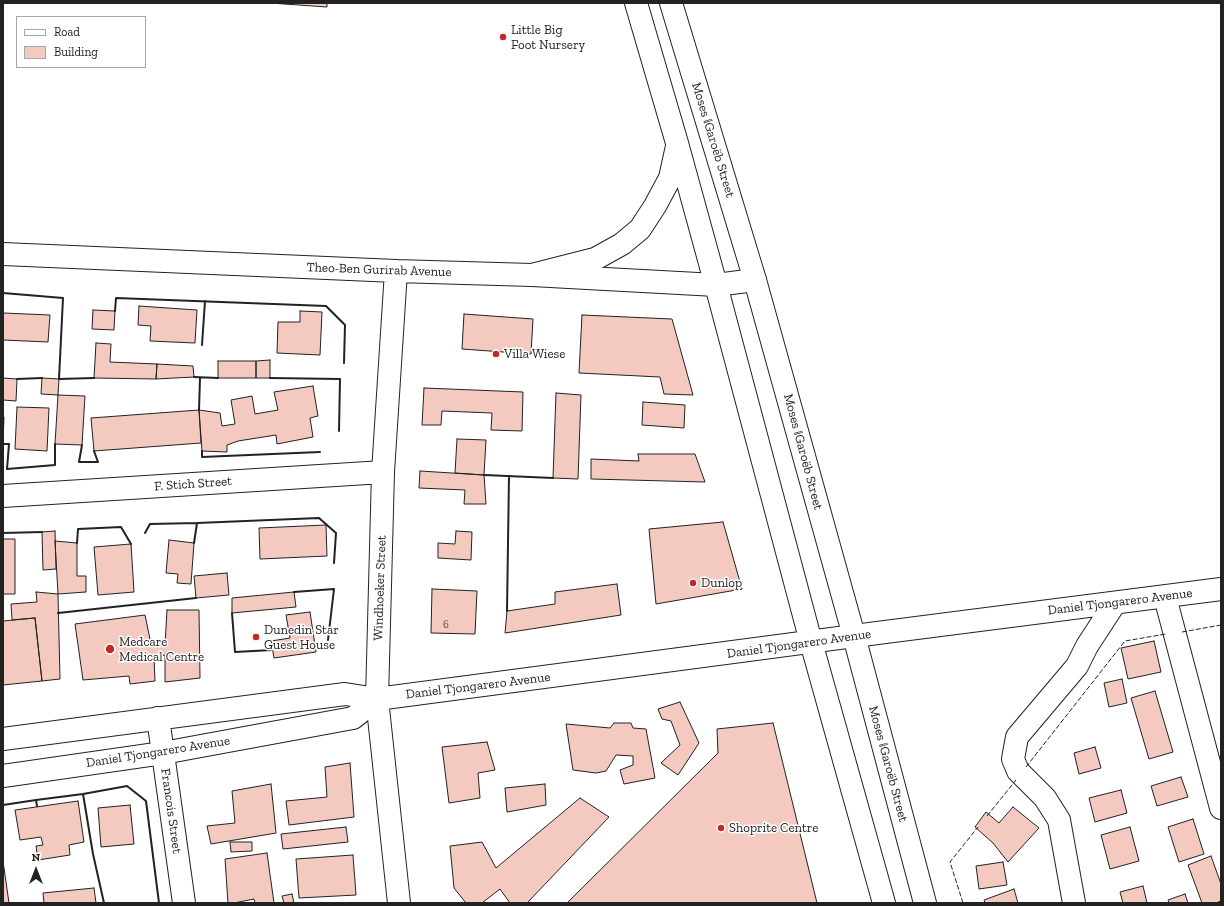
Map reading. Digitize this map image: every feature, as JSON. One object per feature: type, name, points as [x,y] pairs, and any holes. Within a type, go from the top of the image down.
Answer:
[{"type":"street","points":[[636,3],[677,143],[811,642],[884,903]]},
{"type":"street","name":"Moses ǁGaroëb Street","points":[[671,3],[755,280],[854,636],[925,903]]},
{"type":"street","points":[[532,275],[595,259],[622,244],[640,228],[655,206],[670,178],[677,143]]},
{"type":"street","name":"Theo-Ben Gurirab Avenue","points":[[3,254],[396,271],[532,275],[716,285],[755,280]]},
{"type":"street","name":"Windhoeker Street","points":[[396,271],[383,472],[377,699],[399,903]]},
{"type":"street","name":"F. Stich Street","points":[[3,496],[383,472]]},
{"type":"street","name":"Daniel Tjongarero Avenue","points":[[3,739],[344,694],[377,699],[854,636],[1221,590]]},
{"type":"street","points":[[1165,597],[1221,808]]},
{"type":"street","points":[[1074,903],[1059,820],[1045,798],[1018,771],[1013,759],[1017,737],[1077,666],[1087,646],[1115,603]]},
{"type":"street","name":"Daniel Tjongarero Avenue","points":[[3,776],[163,753],[352,718],[377,699]]},
{"type":"street","name":"Francois Street","points":[[158,718],[184,903]]},
{"type":"building","points":[[270,3],[327,3],[327,7]]},
{"type":"building","points":[[139,306],[197,310],[195,343],[150,341],[151,326],[138,325]]},
{"type":"building","points":[[93,310],[115,311],[114,330],[92,329]]},
{"type":"building","points":[[300,311],[322,312],[320,355],[277,353],[278,322],[300,322]]},
{"type":"building","points":[[3,313],[50,315],[48,342],[3,340]]},
{"type":"building","points":[[464,314],[533,319],[531,354],[462,349]]},
{"type":"building","points":[[582,315],[672,319],[693,395],[664,394],[660,377],[579,373]]},
{"type":"building","points":[[96,343],[111,344],[110,362],[157,364],[156,379],[94,378]]},
{"type":"building","points":[[270,360],[270,378],[256,378],[256,361]]},
{"type":"building","points":[[218,361],[256,361],[256,378],[218,378]]},
{"type":"building","points":[[157,364],[193,366],[194,377],[156,379]]},
{"type":"building","points":[[3,378],[17,379],[16,401],[3,400]]},
{"type":"building","points":[[42,378],[59,379],[58,395],[41,394]]},
{"type":"building","points":[[313,386],[318,416],[310,418],[313,437],[277,444],[276,435],[238,441],[227,445],[227,452],[202,451],[199,410],[220,413],[222,426],[235,424],[231,400],[252,396],[255,414],[278,410],[274,392]]},
{"type":"building","points":[[424,388],[523,392],[522,431],[491,430],[492,413],[442,411],[441,425],[422,425]]},
{"type":"building","points":[[556,393],[581,395],[578,479],[553,478]]},
{"type":"building","points":[[58,395],[85,396],[82,445],[55,444]]},
{"type":"building","points":[[643,402],[685,405],[684,428],[642,425]]},
{"type":"building","points":[[17,407],[49,408],[47,451],[15,449]]},
{"type":"building","points":[[199,410],[201,443],[94,451],[91,418]]},
{"type":"building","points":[[3,417],[4,417],[3,442]]},
{"type":"building","points":[[457,439],[486,440],[484,475],[455,473]]},
{"type":"building","points":[[638,454],[695,454],[705,482],[591,479],[591,459],[639,461]]},
{"type":"building","points":[[420,471],[484,475],[486,504],[464,504],[465,490],[419,488]]},
{"type":"building","points":[[723,522],[742,589],[656,604],[649,529]]},
{"type":"building","points":[[326,525],[327,556],[260,559],[259,528]]},
{"type":"building","points":[[55,531],[56,569],[43,570],[42,532]]},
{"type":"building","points":[[456,531],[472,532],[471,560],[438,558],[438,543],[455,544]]},
{"type":"building","points":[[3,539],[15,539],[15,594],[3,594]]},
{"type":"building","points":[[169,540],[194,543],[191,584],[177,583],[178,574],[166,573]]},
{"type":"building","points":[[55,541],[77,543],[77,576],[86,576],[86,592],[58,594]]},
{"type":"building","points":[[131,544],[134,592],[98,595],[94,547]]},
{"type":"building","points":[[227,573],[229,595],[196,598],[194,576]]},
{"type":"building","points":[[617,584],[621,615],[505,633],[507,611],[555,604],[555,592]]},
{"type":"building","points":[[432,589],[477,591],[475,634],[431,633]]},
{"type":"building","points":[[36,592],[58,594],[60,679],[42,681],[35,618],[12,620],[11,604],[37,602]]},
{"type":"building","points":[[294,592],[296,607],[232,613],[232,598]]},
{"type":"building","points":[[167,610],[199,610],[200,678],[165,682],[165,655],[154,657],[155,681],[130,684],[129,676],[83,680],[75,624],[145,615],[151,644],[165,645]]},
{"type":"building","points":[[310,612],[316,652],[274,658],[271,641],[290,638],[286,615]]},
{"type":"building","points":[[35,618],[42,681],[3,685],[3,621]]},
{"type":"building","points":[[1154,641],[1161,672],[1128,679],[1121,648]]},
{"type":"building","points":[[1122,679],[1127,703],[1109,707],[1104,683]]},
{"type":"building","points":[[1155,691],[1173,752],[1149,759],[1131,698]]},
{"type":"building","points":[[680,702],[699,743],[678,775],[661,763],[680,745],[671,721],[662,719],[658,709]]},
{"type":"building","points":[[614,723],[631,723],[633,728],[646,729],[655,778],[624,784],[620,770],[633,765],[633,756],[616,755],[606,771],[596,773],[573,770],[566,724],[610,728]]},
{"type":"building","name":"Shoprite Centre","points":[[773,723],[817,903],[567,903],[718,753],[717,729]]},
{"type":"building","points":[[487,742],[495,770],[478,773],[480,798],[449,803],[442,747]]},
{"type":"building","points":[[1095,747],[1101,768],[1079,774],[1074,753]]},
{"type":"building","points":[[350,763],[354,817],[289,825],[286,801],[327,797],[325,767]]},
{"type":"building","points":[[1181,777],[1188,797],[1157,806],[1151,786]]},
{"type":"building","points":[[271,784],[276,833],[211,844],[207,826],[235,823],[232,791]]},
{"type":"building","points":[[545,784],[546,805],[507,812],[505,788]]},
{"type":"building","points":[[1121,790],[1127,813],[1095,822],[1089,798]]},
{"type":"building","points":[[580,798],[609,817],[527,903],[510,903],[500,889],[482,903],[466,903],[454,888],[450,846],[482,842],[496,868]]},
{"type":"building","points":[[78,801],[84,842],[69,845],[70,855],[38,860],[36,846],[43,845],[41,837],[20,840],[15,810]]},
{"type":"building","points":[[130,805],[134,844],[101,847],[98,808]]},
{"type":"building","points":[[1013,807],[1039,828],[1008,862],[993,843],[975,827],[986,812],[999,823]]},
{"type":"building","points":[[1193,819],[1204,854],[1179,862],[1168,827]]},
{"type":"building","points":[[346,827],[348,842],[283,849],[281,834]]},
{"type":"building","points":[[1130,827],[1139,861],[1110,869],[1101,835]]},
{"type":"building","points":[[230,842],[252,842],[252,851],[231,852]]},
{"type":"building","points":[[267,853],[274,903],[255,903],[254,899],[228,903],[225,859]]},
{"type":"building","points":[[353,855],[356,895],[299,898],[296,859]]},
{"type":"building","points":[[1211,856],[1221,884],[1221,901],[1216,903],[1202,903],[1188,865]]},
{"type":"building","points":[[3,861],[9,903],[3,903]]},
{"type":"building","points":[[1003,862],[1007,885],[979,889],[976,866]]},
{"type":"building","points":[[1143,886],[1147,903],[1123,903],[1120,892]]},
{"type":"building","points":[[94,888],[96,903],[44,903],[43,893]]},
{"type":"building","points":[[1014,889],[1018,903],[985,903],[984,900]]},
{"type":"building","points":[[292,894],[294,903],[284,903],[282,896]]},
{"type":"building","points":[[1185,894],[1188,903],[1169,903],[1168,900]]},
{"type":"fence","points":[[1182,632],[1221,625]]},
{"type":"fence","points":[[1026,767],[1125,641],[1166,634]]},
{"type":"fence","points":[[987,816],[1016,780]]},
{"type":"fence","points":[[963,903],[950,862],[978,827]]},
{"type":"wall","points":[[3,293],[63,298],[59,379],[94,378]]},
{"type":"wall","points":[[115,311],[116,298],[326,306],[345,325],[344,363]]},
{"type":"wall","points":[[202,345],[205,301]]},
{"type":"wall","points":[[194,377],[218,378]]},
{"type":"wall","points":[[17,379],[42,378]]},
{"type":"wall","points":[[199,410],[200,378]]},
{"type":"wall","points":[[270,378],[340,379],[339,431]]},
{"type":"wall","points":[[3,444],[9,444],[7,469],[55,465],[55,444]]},
{"type":"wall","points":[[82,445],[79,462],[98,462],[94,451]]},
{"type":"wall","points":[[202,451],[202,457],[320,452]]},
{"type":"wall","points":[[484,475],[553,478]]},
{"type":"wall","points":[[507,611],[509,476]]},
{"type":"wall","points":[[194,543],[197,523],[319,518],[336,533],[334,563]]},
{"type":"wall","points":[[145,533],[150,524],[197,523]]},
{"type":"wall","points":[[77,543],[78,529],[121,527],[131,544]]},
{"type":"wall","points":[[3,533],[42,532]]},
{"type":"wall","points":[[294,592],[334,589],[328,640]]},
{"type":"wall","points":[[58,613],[196,598]]},
{"type":"wall","points":[[232,613],[235,652],[272,650]]},
{"type":"wall","points":[[36,800],[83,794],[127,786],[146,801],[159,903]]},
{"type":"wall","points":[[83,794],[93,854],[104,903]]},
{"type":"wall","points":[[3,805],[36,800],[37,806]]},
{"type":"place","name":"Little Big Foot Nursery","points":[[503,37]]},
{"type":"place","name":"Villa Wiese","points":[[496,354]]},
{"type":"place","name":"Dunlop","points":[[693,583]]},
{"type":"place","name":"Dunedin Star Guest House","points":[[256,637]]},
{"type":"place","name":"Medcare Medical Centre","points":[[110,649]]},
{"type":"place","name":"Shoprite Centre","points":[[721,828]]}]
